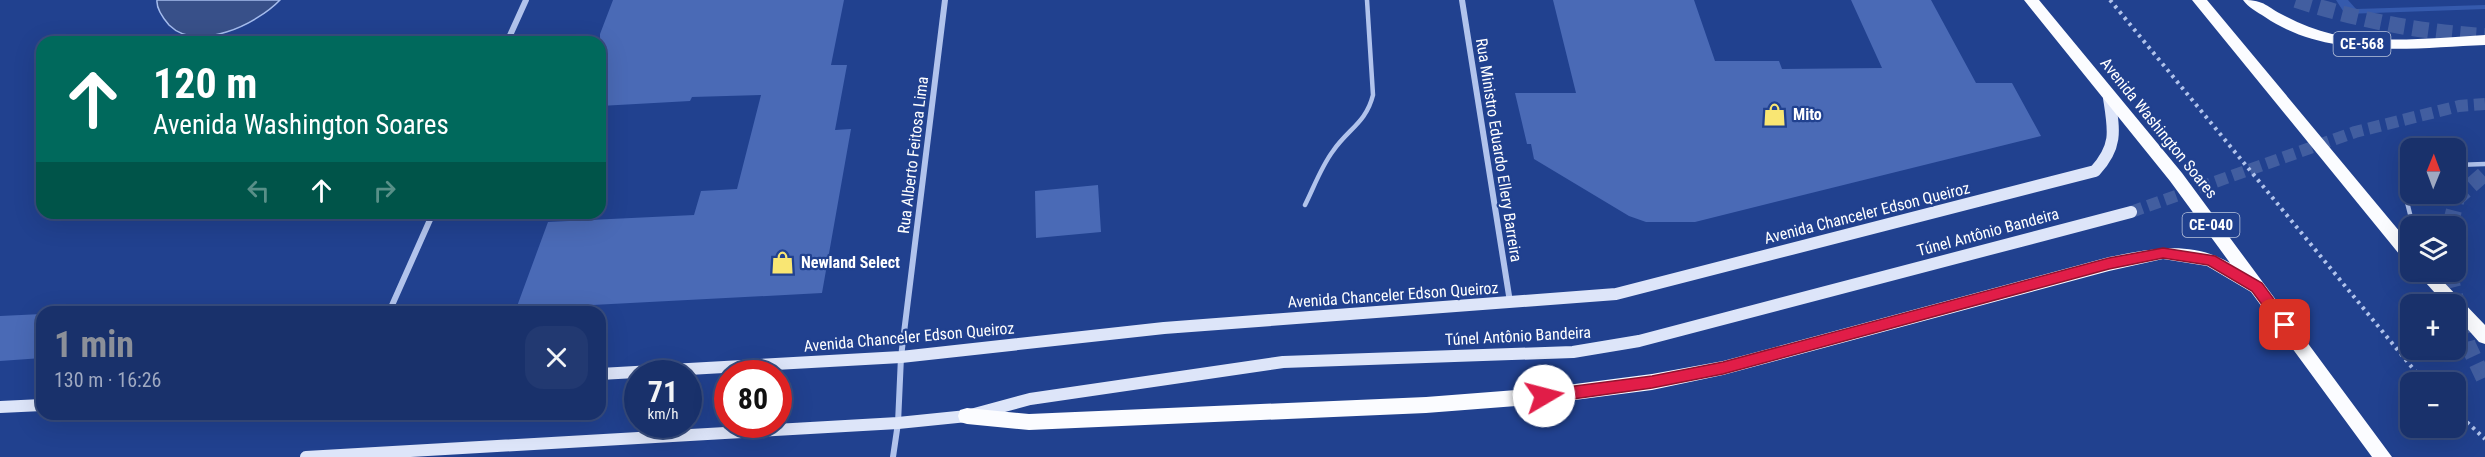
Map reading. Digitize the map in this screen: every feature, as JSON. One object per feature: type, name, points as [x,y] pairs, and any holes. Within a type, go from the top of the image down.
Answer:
[{"type":"highway","name":"Avenida Washington Soares","points":[[2031,0],[2176,177],[2383,457]]},
{"type":"highway","points":[[2199,0],[2400,243]]},
{"type":"highway","name":"CE-568","points":[[2250,0],[2270,16],[2294,28],[2358,44],[2485,40]]},
{"type":"highway","points":[[967,416],[1029,422],[1426,405],[1544,396],[1652,382],[1723,368],[2109,264],[2163,253],[2211,260],[2257,287]]},
{"type":"highway","points":[[2433,282],[2445,294]]},
{"type":"highway","points":[[2466,317],[2485,337]]},
{"type":"main road","name":"Avenida Chanceler Edson Queiroz","points":[[606,374],[902,357],[1164,328],[1616,294],[2095,171],[2109,157],[2114,130],[2109,98]]},
{"type":"main road","name":"Túnel Antônio Bandeira","points":[[967,416],[1030,399],[1283,362],[1573,352],[1639,341],[2131,212]]},
{"type":"main road","points":[[0,407],[36,405]]},
{"type":"main road","points":[[306,457],[898,423],[967,416]]},
{"type":"street","points":[[510,36],[526,0]]},
{"type":"street","name":"Rua Alberto Feitosa Lima","points":[[893,457],[898,423],[902,357],[945,0]]},
{"type":"street","name":"Rua Ministro Eduardo Ellery Barreira","points":[[1462,0],[1510,303]]},
{"type":"street","points":[[392,306],[430,219]]},
{"type":"lane","points":[[1305,205],[1333,151],[1368,114],[1373,95],[1367,0]]},
{"type":"lane","points":[[2466,165],[2485,164]]},
{"type":"path","points":[[2110,0],[2416,372]]},
{"type":"path","points":[[2466,421],[2485,439]]},
{"type":"shaded area","points":[[157,0],[280,0],[257,18],[242,26],[210,36],[195,36],[181,33],[169,25],[159,10]]},
{"type":"shaded area","points":[[2336,0],[2348,0],[2356,9],[2485,5],[2485,9],[2345,14]]},
{"type":"building","points":[[613,0],[844,0],[831,65],[847,65],[835,130],[851,129],[822,293],[573,306],[517,306],[548,222],[694,215],[701,191],[737,189],[761,95],[692,97],[690,101],[606,106],[606,36],[600,36]]},
{"type":"building","name":"Mito","points":[[1553,0],[1694,0],[1715,61],[1779,61],[1782,69],[1882,68],[1851,0],[1931,0],[1976,83],[2012,83],[2041,136],[1695,222],[1646,222],[1629,216],[1534,159],[1531,144],[1527,144],[1515,93],[1576,93]]},
{"type":"building","points":[[1098,185],[1101,232],[1036,238],[1035,191]]},
{"type":"building","points":[[36,314],[36,358],[0,361],[0,316]]},
{"type":"tunnel","points":[[2296,0],[2343,14],[2389,24],[2437,32],[2485,36]]},
{"type":"tunnel","points":[[2131,212],[2355,132],[2459,106],[2485,104]]},
{"type":"tunnel","points":[[2452,216],[2457,198],[2485,173]]},
{"type":"tunnel","points":[[2452,282],[2468,345],[2485,381]]},
{"type":"place","name":"Mito","points":[[1775,114]]},
{"type":"place","name":"Newland Select","points":[[783,262]]},
{"type":"route","points":[[1544,396],[1652,382],[1723,368],[2109,264],[2163,253],[2211,260],[2257,287],[2285,325]]}]
